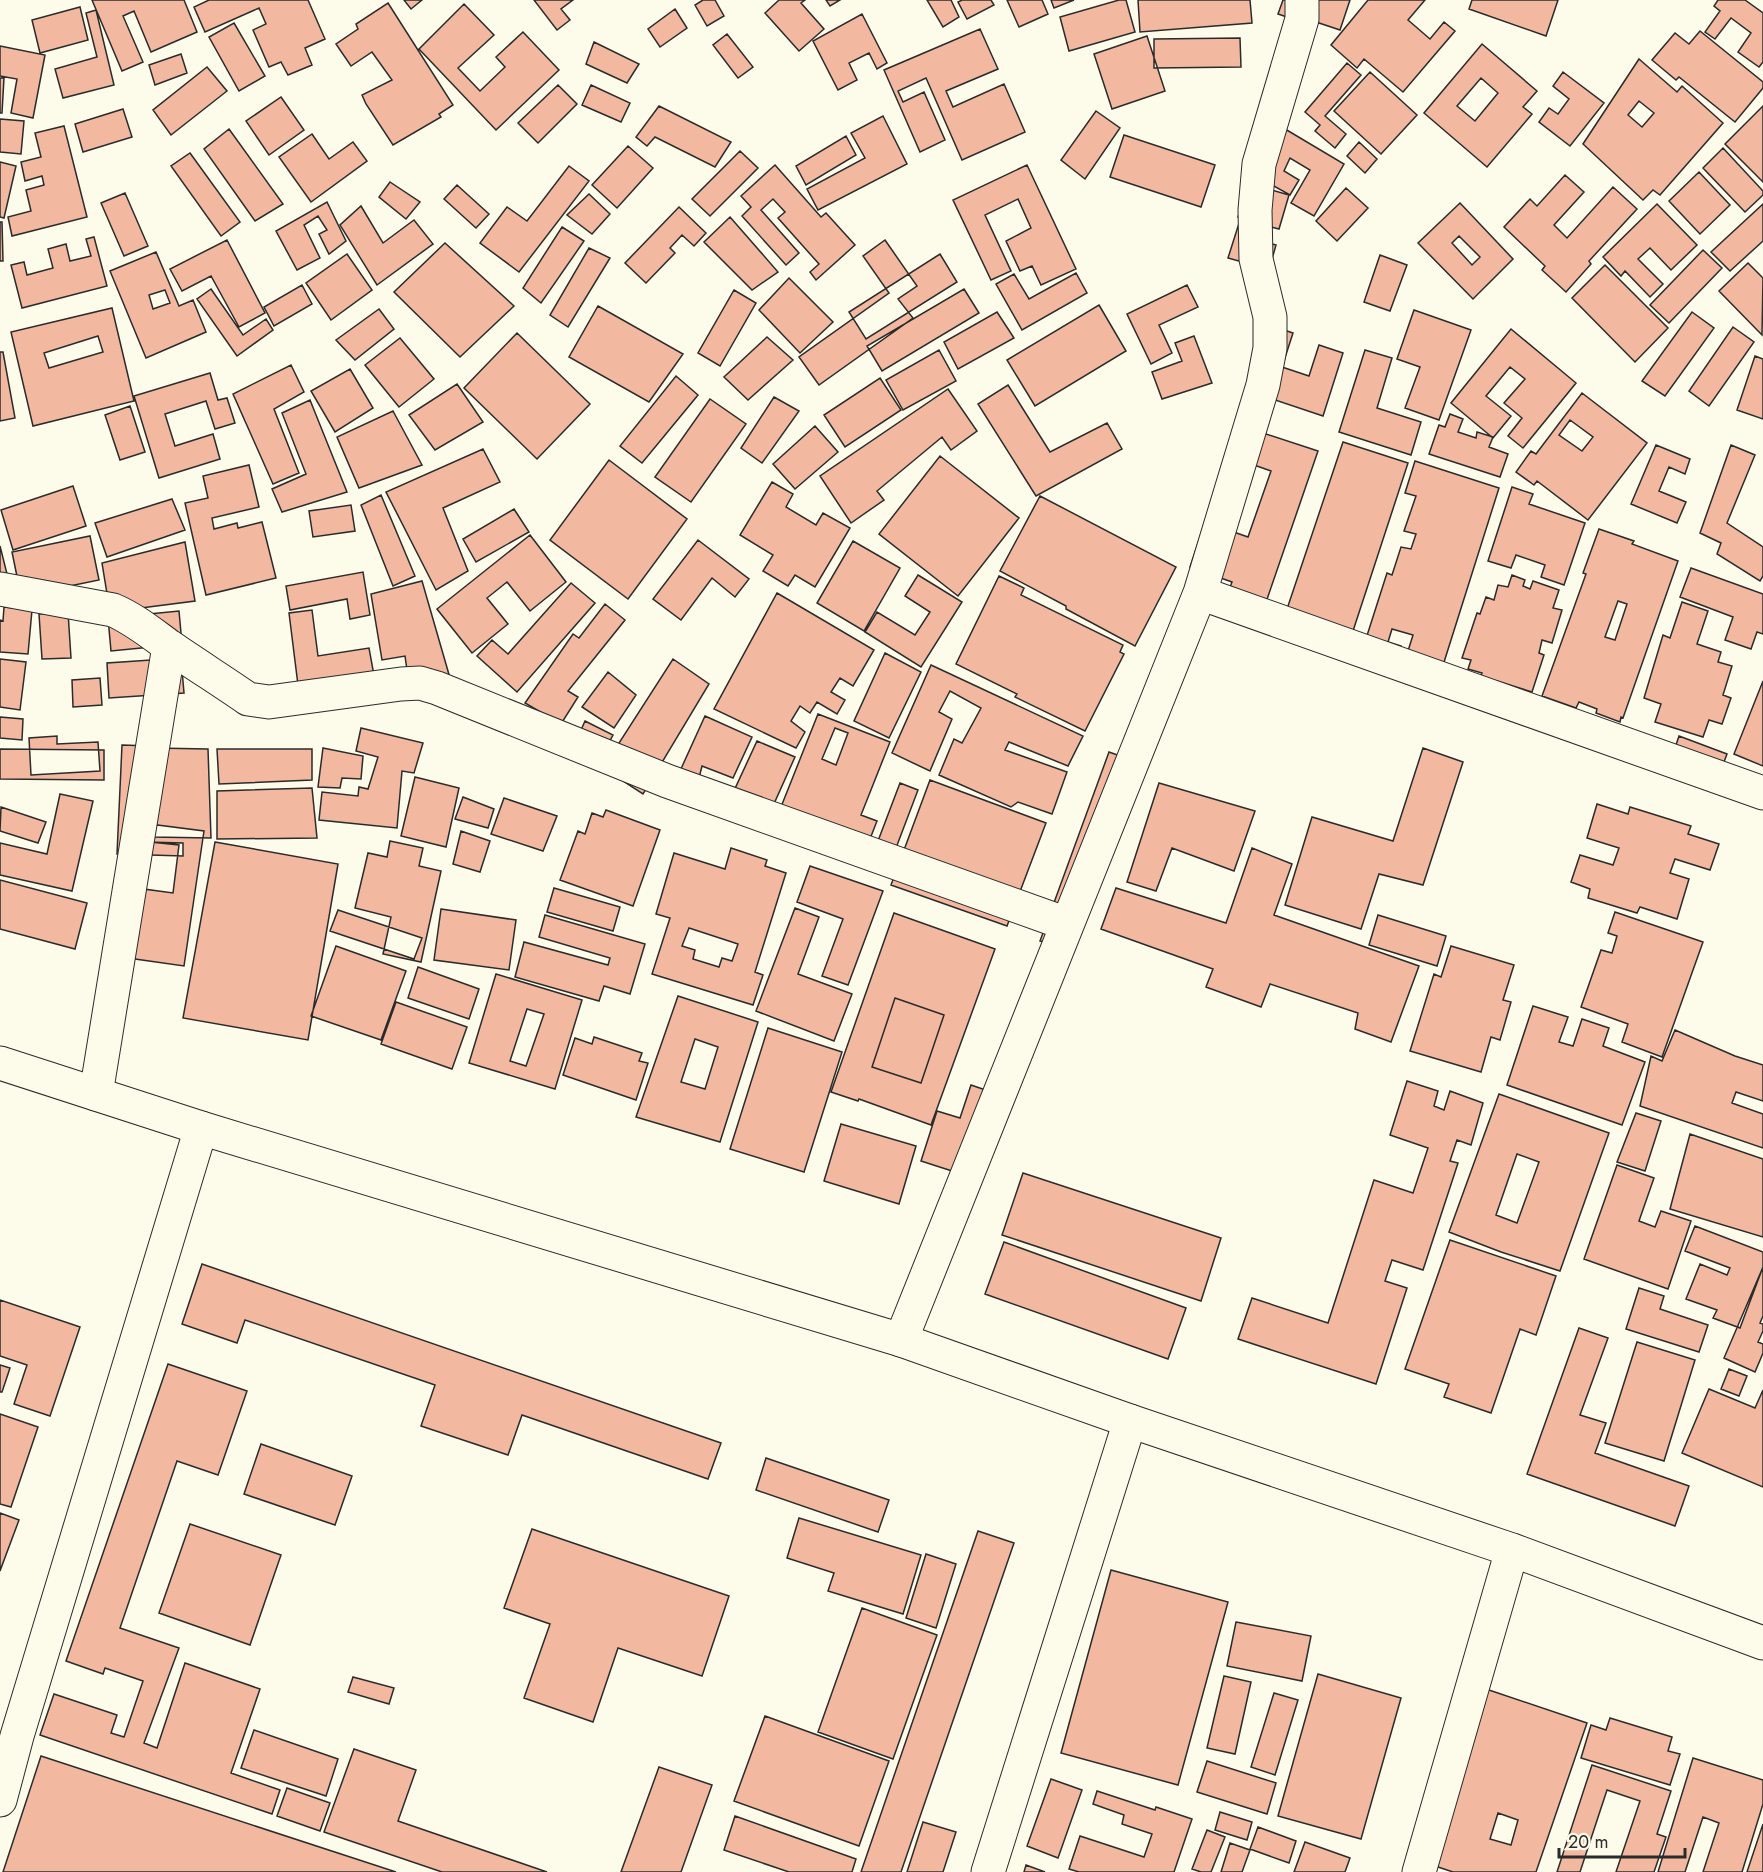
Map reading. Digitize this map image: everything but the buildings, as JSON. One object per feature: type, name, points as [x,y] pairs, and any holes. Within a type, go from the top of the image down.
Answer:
[{"type":"main road","points":[[901,1340],[1200,593],[1263,386],[1270,348],[1270,317],[1256,259],[1255,210],[1259,164],[1302,19],[1302,0]]},
{"type":"main road","points":[[0,589],[113,610],[141,624],[169,646],[248,699],[269,702],[401,684],[420,683],[437,687],[667,782],[1067,924]]},
{"type":"main road","points":[[1200,593],[1763,793]]},
{"type":"main road","points":[[96,1094],[169,646]]},
{"type":"main road","points":[[0,1063],[201,1128],[901,1340],[1130,1421],[1512,1550],[1763,1643]]},
{"type":"main road","points":[[0,1800],[17,1736],[201,1128]]},
{"type":"main road","points":[[988,1872],[1130,1421]]},
{"type":"main road","points":[[1419,1872],[1512,1550]]}]
